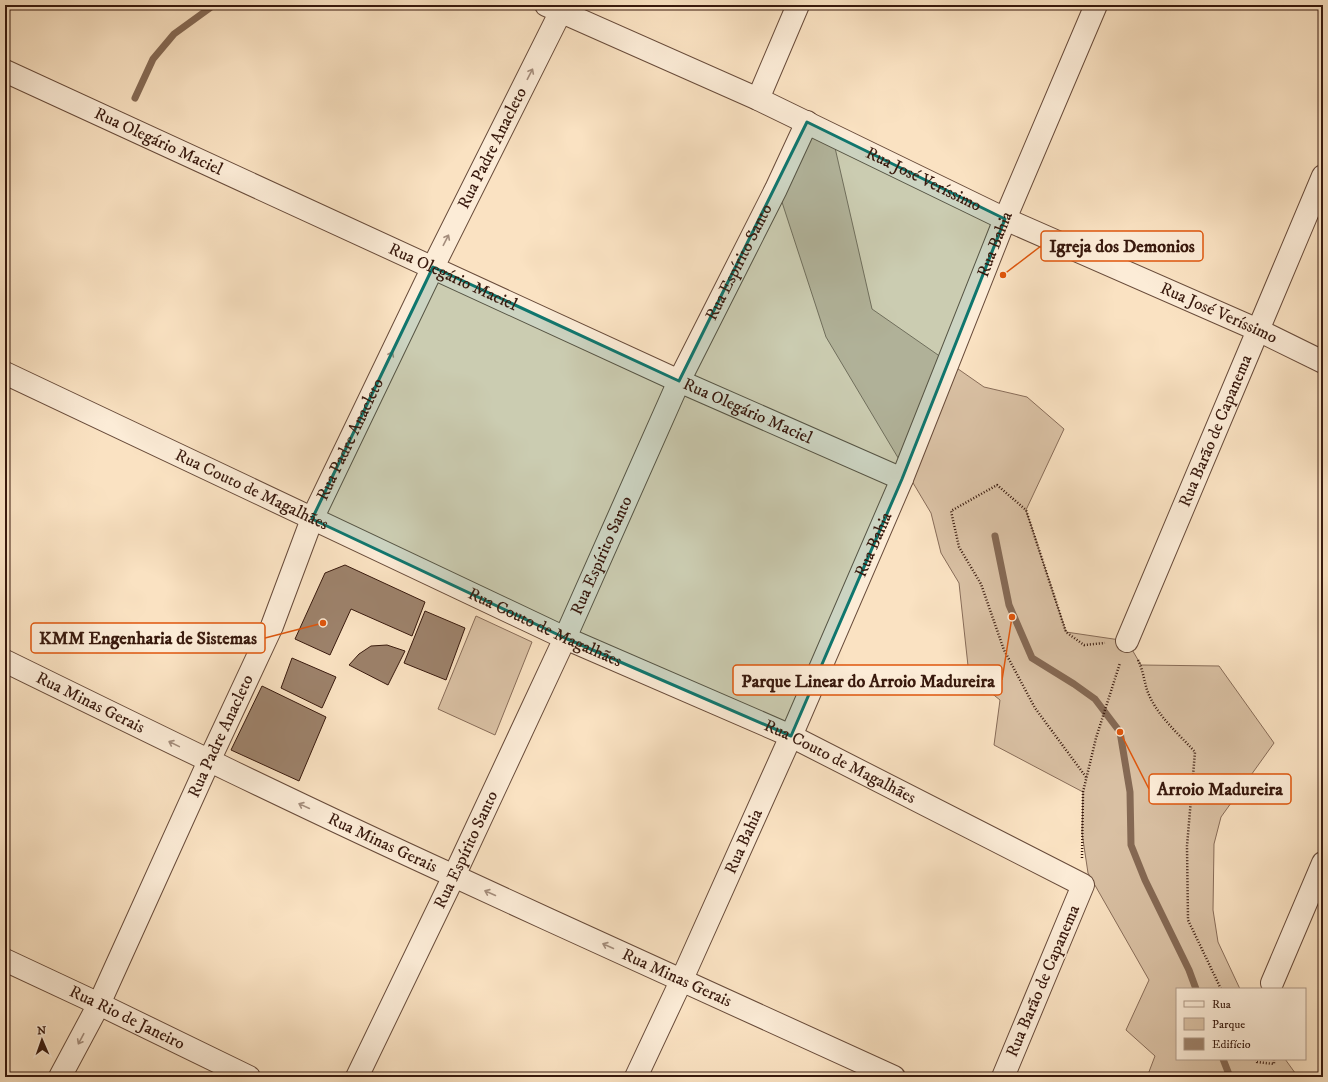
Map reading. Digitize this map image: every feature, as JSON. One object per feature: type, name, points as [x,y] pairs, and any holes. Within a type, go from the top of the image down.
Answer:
[{"type":"street","points":[[758,99],[798,5]]},
{"type":"street","name":"Rua Bahia","points":[[636,1077],[682,980],[791,736],[902,478],[1006,219],[1096,5]]},
{"type":"street","name":"Rua José Veríssimo","points":[[557,7],[807,122],[1006,219],[1258,330],[1323,362]]},
{"type":"street","name":"Rua Padre Anacleto","points":[[60,1077],[99,1004],[208,761],[272,626],[312,519],[557,7]]},
{"type":"street","name":"Rua Olegário Maciel","points":[[5,71],[679,380],[902,478]]},
{"type":"street","name":"Rua Espírito Santo","points":[[357,1077],[454,876],[565,638],[679,380],[776,189],[807,122]]},
{"type":"street","name":"Rua Barão de Capanema","points":[[1128,641],[1323,176]]},
{"type":"street","name":"Rua Couto de Magalhães","points":[[5,373],[565,638],[791,736],[1083,885]]},
{"type":"street","name":"Rua Minas Gerais","points":[[5,661],[208,761],[454,876],[894,1077]]},
{"type":"street","points":[[1272,983],[1323,863]]},
{"type":"street","name":"Rua Barão de Capanema","points":[[1003,1077],[1083,885]]},
{"type":"street","name":"Rua Rio de Janeiro","points":[[5,960],[249,1077]]},
{"type":"path","points":[[1086,777],[1035,708],[1004,650],[981,584],[959,547],[951,510],[997,484],[1026,510],[1066,632],[1084,645],[1128,641]]},
{"type":"path","points":[[1083,885],[1083,792],[1096,738],[1128,641]]},
{"type":"path","points":[[1128,641],[1141,666],[1147,691],[1158,712],[1195,752],[1187,846],[1188,920],[1221,988]]},
{"type":"path","points":[[1256,1060],[1257,1062],[1274,1064],[1274,1060]]},
{"type":"highlighted area","points":[[807,122],[1005,219],[902,479],[791,736],[565,638],[312,519],[433,267],[679,381]]},
{"type":"green space","points":[[811,129],[833,139],[872,309],[984,387],[1027,397],[1064,429],[1026,510],[1066,632],[1127,641],[1141,665],[1219,666],[1274,743],[1221,817],[1214,844],[1213,910],[1218,942],[1240,988],[1176,988],[1176,1060],[1286,1060],[1298,1077],[1147,1077],[1155,1056],[1126,1030],[1149,980],[1088,873],[1082,833],[1083,792],[994,745],[1000,700],[969,675],[959,583],[941,553],[931,513],[826,337],[780,196]]},
{"type":"green space","points":[[476,616],[532,642],[495,735],[438,709]]},
{"type":"building","points":[[345,565],[425,602],[412,636],[351,609],[330,655],[295,639],[325,573]]},
{"type":"building","points":[[425,611],[465,628],[446,680],[404,663]]},
{"type":"building","points":[[387,645],[405,651],[388,685],[349,665],[359,654],[371,646]]},
{"type":"building","points":[[292,658],[336,677],[322,708],[281,688]]},
{"type":"building","points":[[262,686],[326,717],[299,781],[231,750]]},
{"type":"waterway","points":[[135,98],[153,59],[174,34],[214,5]]},
{"type":"waterway","points":[[995,536],[1009,605],[1032,658],[1095,699],[1120,732],[1130,792],[1131,845],[1145,880],[1189,970],[1196,988]]},
{"type":"waterway","points":[[1223,1060],[1230,1077]]},
{"type":"place","name":"Igreja dos Demonios","points":[[1003,275]]},
{"type":"place","name":"Parque Linear do Arroio Madureira","points":[[1012,617]]},
{"type":"place","name":"KMM Engenharia de Sistemas","points":[[323,623]]},
{"type":"place","name":"Arroio Madureira","points":[[1120,732]]}]
